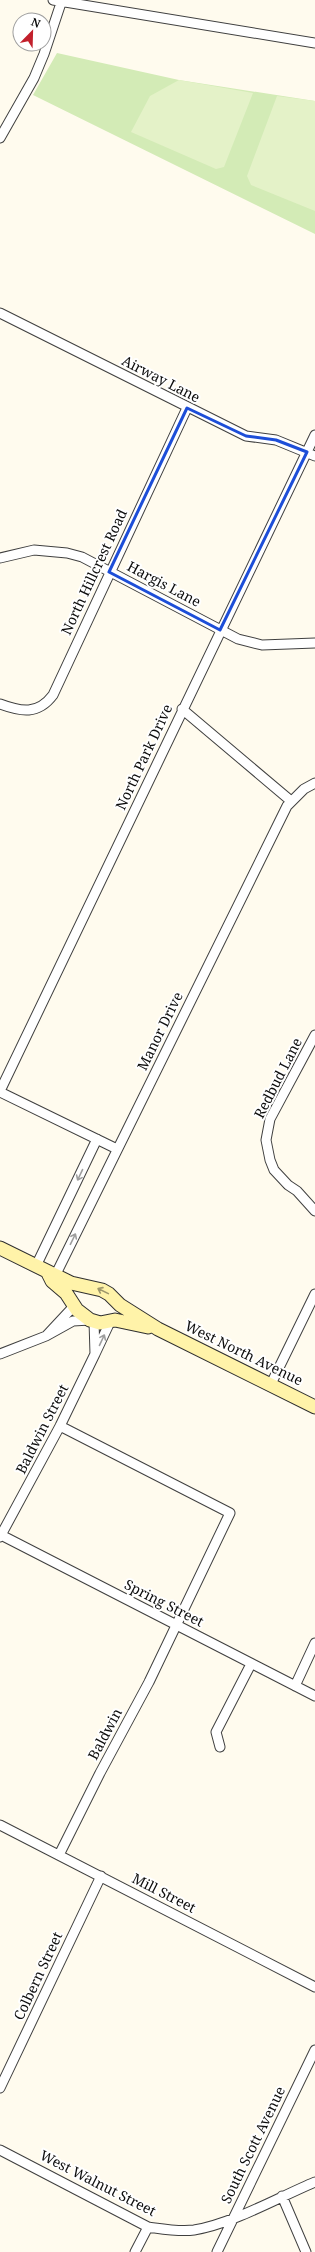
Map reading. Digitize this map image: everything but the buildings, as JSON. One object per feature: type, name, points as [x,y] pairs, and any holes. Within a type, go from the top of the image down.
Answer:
[{"type":"main road","name":"West North Avenue","points":[[0,1248],[71,1283],[102,1290],[109,1294],[120,1305],[158,1329],[315,1407]]},
{"type":"main road","name":"West North Avenue","points":[[52,1274],[52,1281],[73,1304],[92,1321],[113,1321],[158,1329]]},
{"type":"main road","points":[[73,1304],[74,1293],[82,1286]]},
{"type":"main road","points":[[113,1321],[120,1311],[120,1305]]},
{"type":"street","points":[[0,138],[34,78],[59,0],[315,43]]},
{"type":"street","name":"Airway Lane","points":[[0,313],[187,408],[246,436],[276,440],[311,454]]},
{"type":"street","name":"North Hillcrest Road","points":[[0,704],[26,711],[41,707],[48,702],[53,695],[109,572],[187,408]]},
{"type":"street","name":"North Park Drive","points":[[117,1149],[0,1092],[220,630],[311,454],[315,435]]},
{"type":"street","name":"Hargis Lane","points":[[0,558],[18,552],[51,550],[82,557],[238,639],[262,645],[315,644]]},
{"type":"street","points":[[182,709],[290,801],[304,789],[315,783]]},
{"type":"street","name":"Manor Drive","points":[[52,1274],[117,1149],[290,801]]},
{"type":"street","name":"Redbud Lane","points":[[315,1034],[270,1119],[266,1140],[270,1160],[274,1170],[297,1191],[315,1211]]},
{"type":"street","points":[[36,1266],[97,1139]]},
{"type":"street","points":[[271,1384],[315,1296]]},
{"type":"street","points":[[46,1336],[73,1304]]},
{"type":"street","points":[[0,1354],[46,1336],[73,1321],[92,1321]]},
{"type":"street","name":"Baldwin Street","points":[[92,1321],[95,1354]]},
{"type":"street","name":"Baldwin Street","points":[[1,1536],[60,1426],[113,1321]]},
{"type":"street","name":"Baldwin","points":[[59,1855],[149,1682],[230,1513],[60,1426]]},
{"type":"street","name":"Spring Street","points":[[1,1536],[315,1696]]},
{"type":"street","points":[[295,1686],[315,1643]]},
{"type":"street","points":[[220,1747],[216,1732],[251,1664]]},
{"type":"street","name":"Mill Street","points":[[0,1825],[315,1987]]},
{"type":"street","name":"Colbern Street","points":[[0,2088],[101,1876]]},
{"type":"street","name":"South Scott Avenue","points":[[217,2252],[315,2050]]},
{"type":"street","name":"West Walnut Street","points":[[0,2150],[148,2227],[194,2230],[233,2218],[315,2182]]},
{"type":"street","points":[[282,2196],[306,2252]]},
{"type":"street","points":[[135,2252],[148,2227]]},
{"type":"highlighted area","points":[[187,408],[246,436],[276,440],[307,452],[220,630],[109,572]]},
{"type":"green space","points":[[57,53],[179,80],[315,101],[315,234],[33,95]]},
{"type":"green space","points":[[179,80],[253,93],[224,167],[216,169],[131,132],[150,96]]},
{"type":"green space","points":[[277,96],[315,101],[315,211],[251,185],[247,176]]}]
